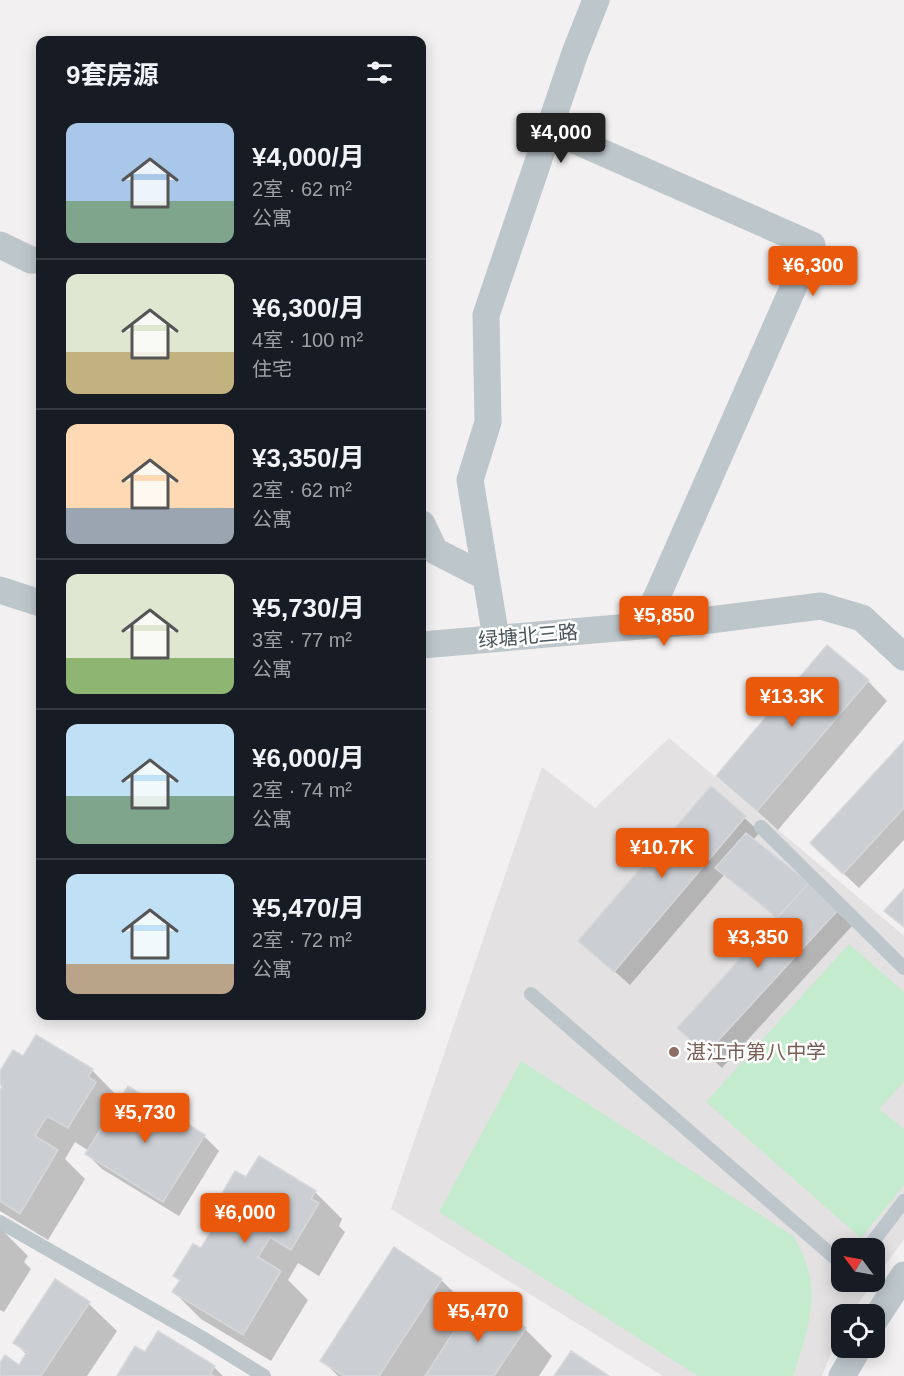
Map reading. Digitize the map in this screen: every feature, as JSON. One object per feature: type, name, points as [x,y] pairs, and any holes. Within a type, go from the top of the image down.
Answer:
[{"type":"street","points":[[496,638],[470,480],[488,422],[486,315],[575,52],[596,0]]},
{"type":"street","points":[[549,129],[812,245],[644,626]]},
{"type":"street","points":[[0,245],[31,260],[36,260]]},
{"type":"street","points":[[426,532],[435,551],[486,577]]},
{"type":"street","points":[[0,590],[36,602]]},
{"type":"street","name":"绿塘北三路","points":[[426,645],[710,620],[821,606],[862,618],[904,657]]},
{"type":"street","points":[[885,1304],[904,1275]]},
{"type":"street","points":[[842,1376],[853,1358]]},
{"type":"lane","points":[[761,827],[904,968]]},
{"type":"lane","points":[[531,994],[831,1254]]},
{"type":"lane","points":[[876,1238],[904,1201]]},
{"type":"lane","points":[[0,1222],[201,1337],[264,1376]]},
{"type":"shaded area","name":"湛江市第八中学","points":[[669,738],[904,936],[904,1239],[885,1266],[885,1238],[831,1238],[831,1292],[867,1292],[858,1304],[831,1304],[831,1353],[822,1376],[663,1376],[391,1209],[542,767],[595,808]]},
{"type":"green space","points":[[849,944],[904,992],[904,1082],[879,1109],[904,1129],[904,1185],[861,1238],[706,1102]]},
{"type":"green space","points":[[521,1061],[793,1236],[803,1254],[808,1271],[811,1305],[805,1340],[793,1376],[698,1376],[439,1212]]},
{"type":"building","points":[[827,645],[869,680],[757,811],[716,776]]},
{"type":"building","points":[[904,741],[904,808],[843,874],[810,843]]},
{"type":"building","points":[[711,786],[746,816],[614,972],[578,941]]},
{"type":"building","points":[[746,833],[809,883],[777,917],[715,868]]},
{"type":"building","points":[[809,883],[838,910],[706,1054],[677,1028]]},
{"type":"building","points":[[904,889],[904,927],[884,911]]},
{"type":"building","points":[[36,1035],[93,1069],[88,1077],[96,1082],[68,1128],[47,1116],[35,1136],[58,1150],[20,1214],[0,1201],[0,1090],[3,1086],[0,1084],[0,1071],[13,1050],[23,1056]]},
{"type":"building","points":[[128,1086],[205,1135],[163,1202],[85,1154]]},
{"type":"building","points":[[259,1156],[316,1191],[311,1199],[319,1203],[291,1250],[270,1237],[258,1257],[281,1271],[243,1335],[172,1292],[180,1280],[173,1276],[193,1244],[201,1248],[226,1207],[217,1202],[235,1171],[246,1177]]},
{"type":"building","points":[[394,1247],[442,1279],[379,1376],[344,1376],[320,1361]]},
{"type":"building","points":[[55,1279],[90,1302],[41,1376],[0,1376],[0,1363],[5,1355],[19,1365],[27,1352],[13,1343]]},
{"type":"building","points":[[477,1296],[526,1328],[494,1376],[425,1376]]},
{"type":"building","points":[[158,1331],[215,1366],[210,1374],[214,1376],[117,1376],[135,1346],[145,1352]]},
{"type":"building","points":[[571,1351],[609,1376],[554,1376]]},
{"type":"place","name":"湛江市第八中学","points":[[674,1052]]}]
